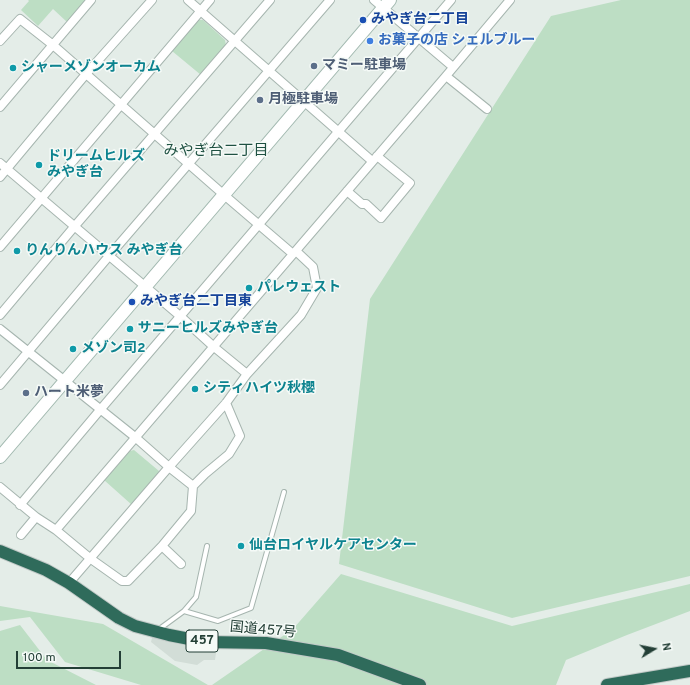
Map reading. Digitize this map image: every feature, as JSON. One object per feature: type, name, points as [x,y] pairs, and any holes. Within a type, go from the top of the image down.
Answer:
[{"type":"highway","name":"国道457号","points":[[0,551],[46,570],[69,583],[119,618],[135,626],[205,642],[266,643],[338,655],[420,685]]},
{"type":"highway","points":[[607,685],[690,671]]},
{"type":"street","points":[[0,107],[92,0]]},
{"type":"street","points":[[0,177],[86,74],[152,0]]},
{"type":"street","points":[[188,0],[339,132],[410,183],[381,218],[366,204],[362,204],[347,191]]},
{"type":"street","points":[[0,247],[210,0]]},
{"type":"street","points":[[0,315],[154,133],[270,0]]},
{"type":"street","points":[[0,385],[330,0]]},
{"type":"street","points":[[20,505],[451,0]]},
{"type":"street","points":[[56,530],[510,0]]},
{"type":"street","points":[[0,456],[304,101],[382,3],[419,38],[453,67]]},
{"type":"street","points":[[0,41],[20,18],[121,104],[259,226],[313,267],[317,288],[301,314],[248,374],[226,404],[169,467],[69,583]]},
{"type":"street","points":[[446,76],[487,109]]},
{"type":"street","points":[[0,163],[180,316],[214,347],[248,374]]},
{"type":"street","points":[[0,329],[193,486]]},
{"type":"street","points":[[2,492],[36,518],[56,530],[90,559],[122,581],[128,580],[162,546],[191,511],[193,486],[229,454],[240,436],[226,404]]},
{"type":"street","points":[[21,535],[36,518]]},
{"type":"street","points":[[162,546],[181,564]]},
{"type":"lane","points":[[184,612],[218,621],[251,608],[284,492]]},
{"type":"lane","points":[[156,632],[184,612],[196,597],[207,546]]},
{"type":"shaded area","points":[[153,634],[217,646],[215,660],[204,660],[197,665],[175,661],[151,642]]},
{"type":"green space","points":[[28,0],[88,0],[67,22],[53,9],[38,26],[21,10],[29,1]]},
{"type":"green space","points":[[621,0],[690,0],[690,576],[512,618],[339,564],[370,299],[551,16]]},
{"type":"green space","points":[[198,20],[203,20],[225,40],[226,46],[201,75],[172,51]]},
{"type":"green space","points":[[134,450],[159,471],[159,475],[132,505],[104,480],[130,451]]},
{"type":"green space","points":[[341,574],[512,626],[690,584],[690,611],[566,660],[556,685],[212,685],[293,629]]},
{"type":"green space","points":[[0,606],[103,624],[208,685],[141,685],[65,662],[30,617],[0,621]]},
{"type":"green space","points":[[20,625],[47,660],[96,685],[0,685],[0,631]]},
{"type":"place","name":"みやぎ台二丁目","points":[[363,20]]},
{"type":"place","name":"お菓子の店 シェルブルー","points":[[370,41]]},
{"type":"place","name":"マミー駐車場","points":[[314,66]]},
{"type":"place","name":"シャーメゾンオーカム","points":[[13,68]]},
{"type":"place","name":"月極駐車場","points":[[260,100]]},
{"type":"place","name":"ドリームヒルズ みやぎ台","points":[[39,165]]},
{"type":"place","name":"りんりんハウス みやぎ台","points":[[17,251]]},
{"type":"place","name":"パレウェスト","points":[[249,288]]},
{"type":"place","name":"みやぎ台二丁目東","points":[[132,302]]},
{"type":"place","name":"サニーヒルズみやぎ台","points":[[130,329]]},
{"type":"place","name":"メゾン司2","points":[[73,349]]},
{"type":"place","name":"シティハイツ秋櫻","points":[[195,389]]},
{"type":"place","name":"ハート米夢","points":[[26,393]]},
{"type":"place","name":"仙台ロイヤルケアセンター","points":[[241,546]]},
{"type":"district","name":"みやぎ台二丁目","points":[[216,152]]}]
